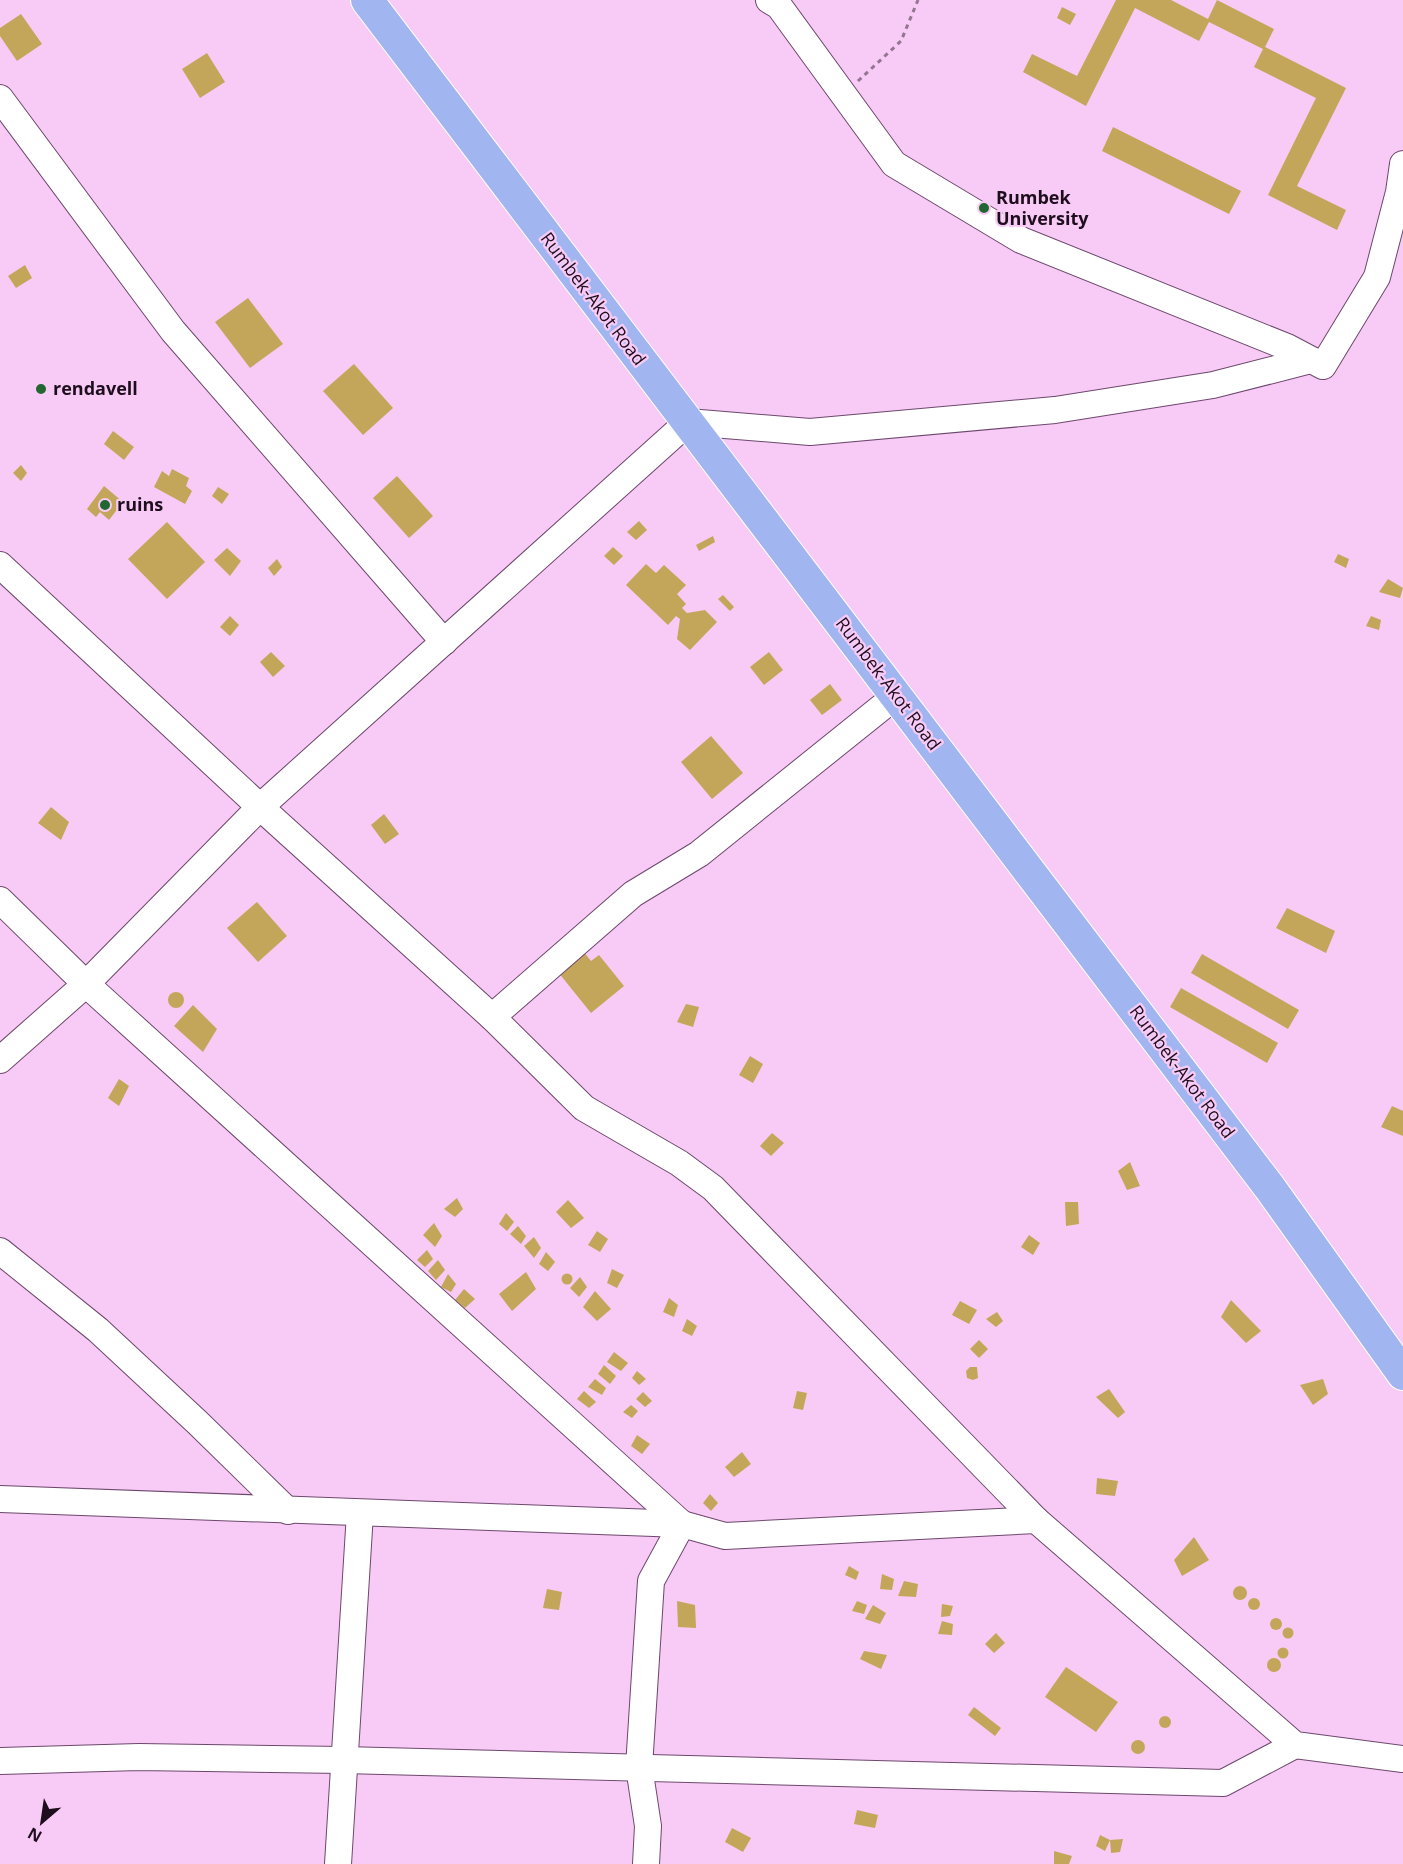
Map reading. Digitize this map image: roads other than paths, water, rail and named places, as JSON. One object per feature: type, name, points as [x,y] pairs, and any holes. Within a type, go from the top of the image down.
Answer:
[{"type":"main road","name":"Rumbek-Akot Road","points":[[367,0],[1270,1188],[1403,1374]]},
{"type":"street","points":[[769,0],[779,6],[894,164],[1021,240],[1287,347],[1323,366],[1377,277],[1399,192],[1403,164]]},
{"type":"street","points":[[0,98],[173,330],[444,642]]},
{"type":"street","points":[[0,1060],[86,984],[260,807],[688,422],[810,432],[1055,410],[1213,385],[1311,360]]},
{"type":"street","points":[[0,565],[260,807],[492,1017],[584,1108],[679,1163],[713,1188],[1036,1521],[1295,1745],[1403,1759]]},
{"type":"street","points":[[492,1017],[633,894],[699,854],[897,695]]},
{"type":"street","points":[[0,900],[86,984],[682,1524]]},
{"type":"street","points":[[0,1251],[98,1330],[288,1511]]},
{"type":"street","points":[[0,1499],[682,1524],[725,1536],[1036,1521]]},
{"type":"street","points":[[338,1864],[360,1513]]},
{"type":"street","points":[[646,1864],[648,1826],[639,1767],[651,1581],[682,1524]]},
{"type":"street","points":[[0,1761],[140,1757],[343,1760],[1223,1783],[1295,1745]]},
{"type":"place","name":"Rumbek University","points":[[984,208]]},
{"type":"place","name":"rendavell","points":[[41,389]]},
{"type":"place","name":"ruins","points":[[105,505]]}]
